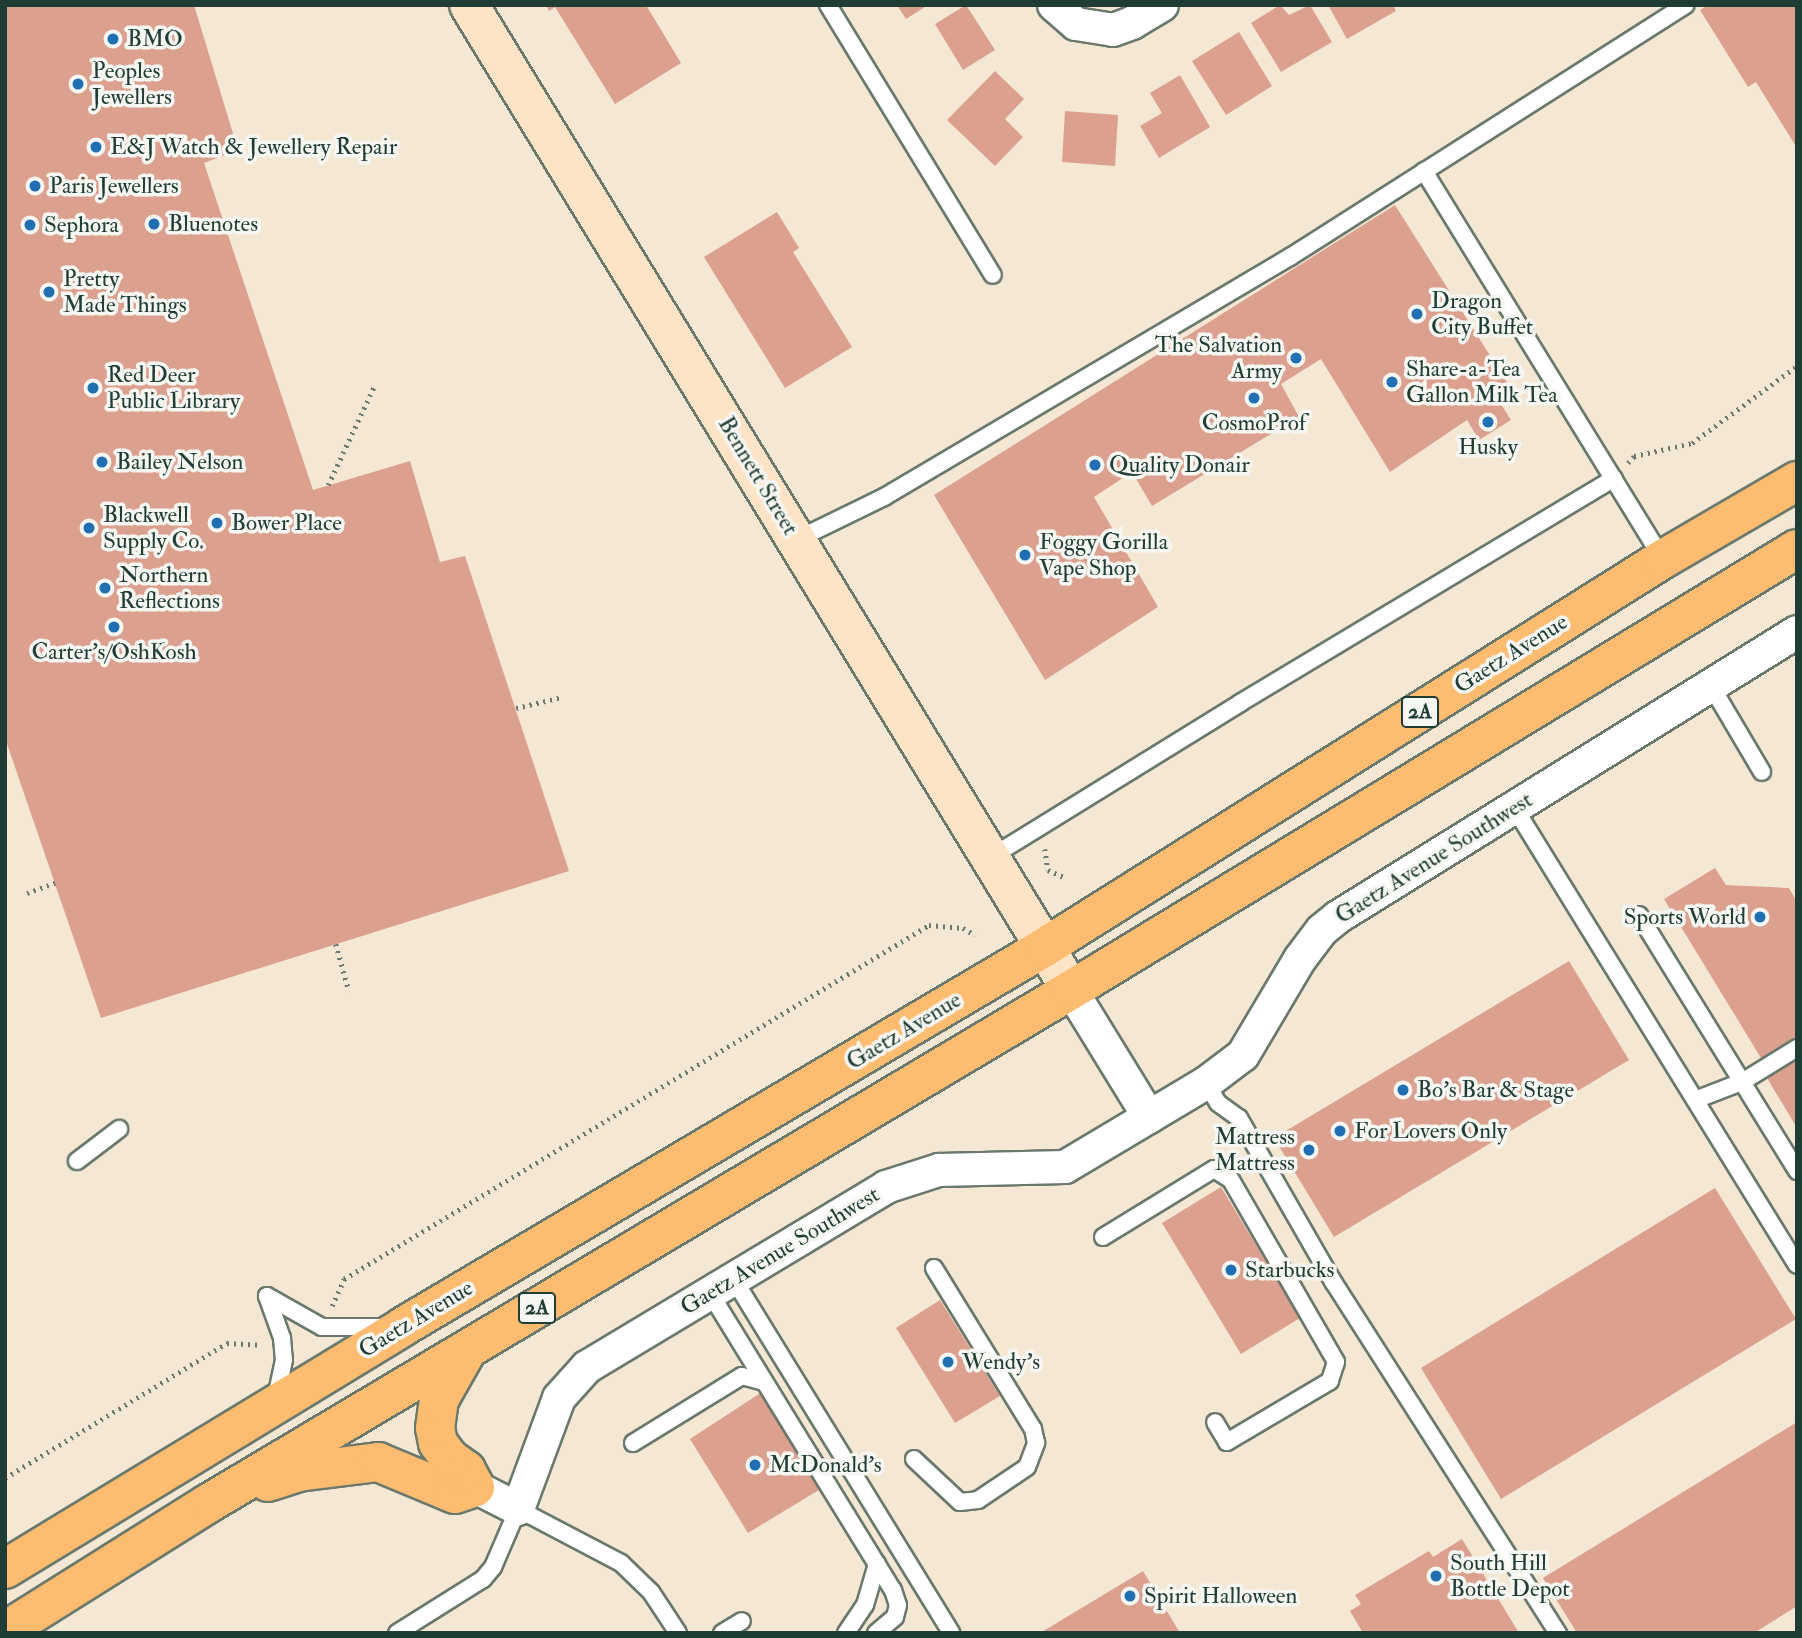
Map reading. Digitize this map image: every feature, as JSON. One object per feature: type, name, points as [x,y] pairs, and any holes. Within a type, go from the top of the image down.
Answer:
[{"type":"main road","name":"Gaetz Avenue","points":[[5,1569],[404,1326],[1045,947],[1663,559],[1797,481]]},
{"type":"main road","name":"2A","points":[[5,1631],[209,1503],[1071,990],[1797,549]]},
{"type":"main road","points":[[209,1503],[298,1472],[378,1462],[455,1494],[475,1487],[466,1470],[450,1459],[438,1443],[435,1427],[439,1400],[467,1350]]},
{"type":"street","name":"Bennett Street","points":[[469,5],[1071,990]]},
{"type":"street","points":[[1054,5],[1076,24],[1113,30],[1132,23],[1162,5]]},
{"type":"street","name":"Gaetz Avenue Southwest","points":[[518,1508],[547,1424],[559,1398],[587,1367],[886,1186],[939,1170],[1065,1167],[1206,1083],[1243,1055],[1300,959],[1322,930],[1357,903],[1797,632]]},
{"type":"street","points":[[1071,990],[1149,1117]]},
{"type":"street","points":[[475,1487],[518,1508]]},
{"type":"lane","points":[[828,5],[993,275]]},
{"type":"lane","points":[[796,540],[884,497],[1066,391],[1424,171],[1685,5]]},
{"type":"lane","points":[[1424,171],[1663,559]]},
{"type":"lane","points":[[991,857],[1240,703],[1614,478]]},
{"type":"lane","points":[[1710,684],[1762,772]]},
{"type":"lane","points":[[1514,807],[1797,1265]]},
{"type":"lane","points":[[1639,915],[1797,1171]]},
{"type":"lane","points":[[1695,1100],[1742,1082],[1797,1048]]},
{"type":"lane","points":[[1206,1083],[1218,1103],[1239,1118],[1335,1283],[1558,1633]]},
{"type":"lane","points":[[77,1161],[119,1129]]},
{"type":"lane","points":[[1103,1237],[1214,1169],[1231,1180],[1336,1362],[1330,1381],[1227,1443],[1215,1422]]},
{"type":"lane","points":[[914,1459],[960,1502],[978,1500],[1027,1467],[1036,1443],[1033,1429],[934,1268]]},
{"type":"lane","points":[[722,1285],[764,1382],[877,1564],[898,1605],[895,1617],[876,1633]]},
{"type":"lane","points":[[722,1285],[951,1633]]},
{"type":"lane","points":[[274,1405],[284,1360],[282,1338],[267,1296],[322,1327],[404,1326]]},
{"type":"lane","points":[[633,1443],[742,1376],[764,1382]]},
{"type":"lane","points":[[397,1633],[483,1579],[496,1561],[518,1508],[621,1563],[652,1592],[678,1633]]},
{"type":"lane","points":[[846,1633],[865,1605],[877,1564]]},
{"type":"lane","points":[[722,1633],[742,1621]]},
{"type":"path","points":[[1614,478],[1634,456],[1674,449],[1706,435],[1797,366]]},
{"type":"path","points":[[328,485],[374,387]]},
{"type":"path","points":[[516,708],[562,696]]},
{"type":"path","points":[[1045,849],[1048,870],[1066,878]]},
{"type":"path","points":[[27,893],[55,883]]},
{"type":"path","points":[[322,1327],[344,1279],[929,925],[963,928],[975,936]]},
{"type":"path","points":[[336,944],[349,991]]},
{"type":"path","points":[[5,1478],[227,1343],[266,1345],[282,1338]]},
{"type":"building","name":"Bower Place","points":[[5,5],[194,5],[238,150],[204,163],[313,490],[410,461],[440,562],[465,556],[569,871],[101,1018],[5,738]]},
{"type":"building","points":[[546,5],[646,5],[681,63],[615,104],[555,7],[549,11]]},
{"type":"building","points":[[897,5],[928,5],[906,19]]},
{"type":"building","points":[[966,5],[995,50],[963,70],[935,24]]},
{"type":"building","points":[[1280,5],[1289,15],[1310,5],[1332,42],[1281,72],[1251,23]]},
{"type":"building","points":[[1328,5],[1393,5],[1396,11],[1347,39]]},
{"type":"building","points":[[1708,5],[1797,5],[1797,148],[1756,82],[1748,87],[1700,10]]},
{"type":"building","points":[[1239,32],[1272,86],[1226,115],[1192,61]]},
{"type":"building","points":[[995,71],[1024,99],[1005,119],[1023,137],[995,166],[947,120]]},
{"type":"building","points":[[1180,75],[1210,127],[1159,158],[1140,126],[1162,113],[1150,93]]},
{"type":"building","points":[[1065,111],[1118,115],[1115,166],[1062,162]]},
{"type":"building","points":[[1395,205],[1513,392],[1499,401],[1511,420],[1479,440],[1467,420],[1390,472],[1321,359],[1281,384],[1299,417],[1152,506],[1132,472],[1094,497],[1158,607],[1045,680],[934,495]]},
{"type":"building","points":[[777,212],[799,248],[793,252],[852,347],[785,388],[704,257]]},
{"type":"building","points":[[1715,868],[1726,885],[1789,888],[1797,902],[1797,1036],[1761,1058],[1664,899]]},
{"type":"building","points":[[1569,961],[1629,1060],[1334,1237],[1274,1138]]},
{"type":"building","points":[[1797,1060],[1797,1128],[1767,1078]]},
{"type":"building","name":"Starbucks","points":[[1221,1187],[1300,1318],[1241,1354],[1162,1223]]},
{"type":"building","points":[[1715,1188],[1796,1319],[1501,1499],[1421,1368]]},
{"type":"building","name":"Wendy's","points":[[940,1300],[1000,1396],[955,1423],[896,1328]]},
{"type":"building","name":"McDonald's","points":[[762,1392],[819,1490],[748,1533],[690,1439]]},
{"type":"building","points":[[1797,1422],[1797,1606],[1754,1633],[1577,1633],[1543,1578]]},
{"type":"building","name":"South Hill Bottle Depot","points":[[1462,1539],[1519,1633],[1363,1633],[1350,1611],[1361,1604],[1355,1595],[1429,1551],[1433,1557]]},
{"type":"building","name":"Spirit Halloween","points":[[1143,1571],[1180,1633],[1040,1633]]},
{"type":"place","name":"BMO","points":[[113,39]]},
{"type":"place","name":"Peoples Jewellers","points":[[78,84]]},
{"type":"place","name":"E&J Watch & Jewellery Repair","points":[[96,147]]},
{"type":"place","name":"Paris Jewellers","points":[[35,186]]},
{"type":"place","name":"Bluenotes","points":[[154,224]]},
{"type":"place","name":"Sephora","points":[[30,225]]},
{"type":"place","name":"Pretty Made Things","points":[[49,292]]},
{"type":"place","name":"Dragon City Buffet","points":[[1417,314]]},
{"type":"place","name":"The Salvation Army","points":[[1296,358]]},
{"type":"place","name":"Share-a-Tea Gallon Milk Tea","points":[[1392,382]]},
{"type":"place","name":"Red Deer Public Library","points":[[93,388]]},
{"type":"place","name":"CosmoProf","points":[[1254,398]]},
{"type":"place","name":"Husky","points":[[1488,422]]},
{"type":"place","name":"Bailey Nelson","points":[[102,462]]},
{"type":"place","name":"Quality Donair","points":[[1095,465]]},
{"type":"place","name":"Bower Place","points":[[217,523]]},
{"type":"place","name":"Blackwell Supply Co.","points":[[89,528]]},
{"type":"place","name":"Foggy Gorilla Vape Shop","points":[[1025,555]]},
{"type":"place","name":"Northern Reflections","points":[[105,588]]},
{"type":"place","name":"Carter's/OshKosh","points":[[114,627]]},
{"type":"place","name":"Sports World","points":[[1760,917]]},
{"type":"place","name":"Bo's Bar & Stage","points":[[1403,1090]]},
{"type":"place","name":"For Lovers Only","points":[[1340,1131]]},
{"type":"place","name":"Mattress Mattress","points":[[1309,1150]]},
{"type":"place","name":"Starbucks","points":[[1231,1270]]},
{"type":"place","name":"Wendy's","points":[[948,1362]]},
{"type":"place","name":"McDonald's","points":[[755,1465]]},
{"type":"place","name":"South Hill Bottle Depot","points":[[1436,1576]]},
{"type":"place","name":"Spirit Halloween","points":[[1130,1596]]}]
